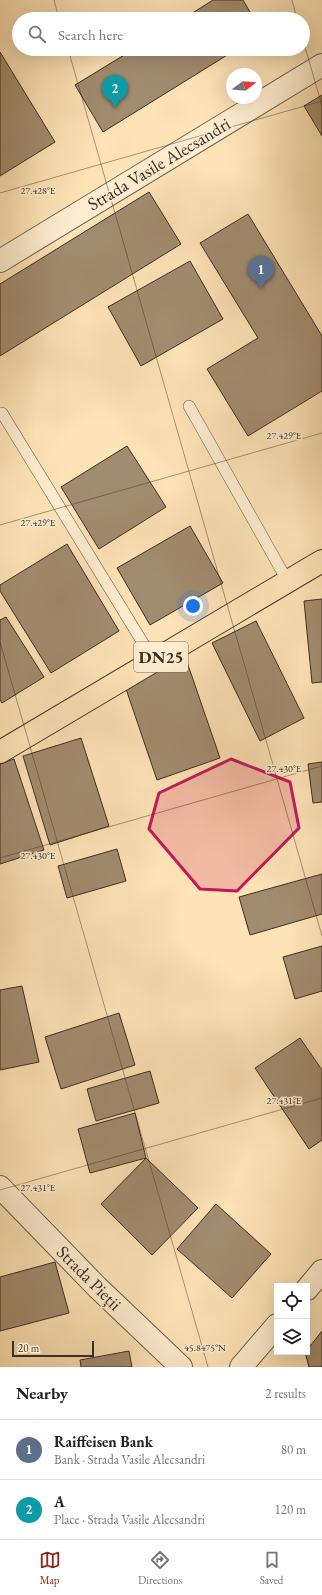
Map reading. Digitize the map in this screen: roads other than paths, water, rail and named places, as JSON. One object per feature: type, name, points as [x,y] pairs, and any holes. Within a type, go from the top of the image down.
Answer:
[{"type":"main road","name":"DN25","points":[[0,752],[322,561]]},
{"type":"street","name":"Strada Vasile Alecsandri","points":[[2,254],[322,64]]},
{"type":"street","name":"Strada Pieții","points":[[0,1187],[97,1287],[181,1367]]},
{"type":"street","points":[[310,1285],[322,1271]]},
{"type":"street","points":[[241,1367],[274,1328]]},
{"type":"lane","points":[[190,406],[288,582]]},
{"type":"lane","points":[[2,413],[154,661]]},
{"type":"place","name":"A","points":[[115,108]]},
{"type":"place","name":"Raiffeisen Bank","points":[[261,289]]}]
